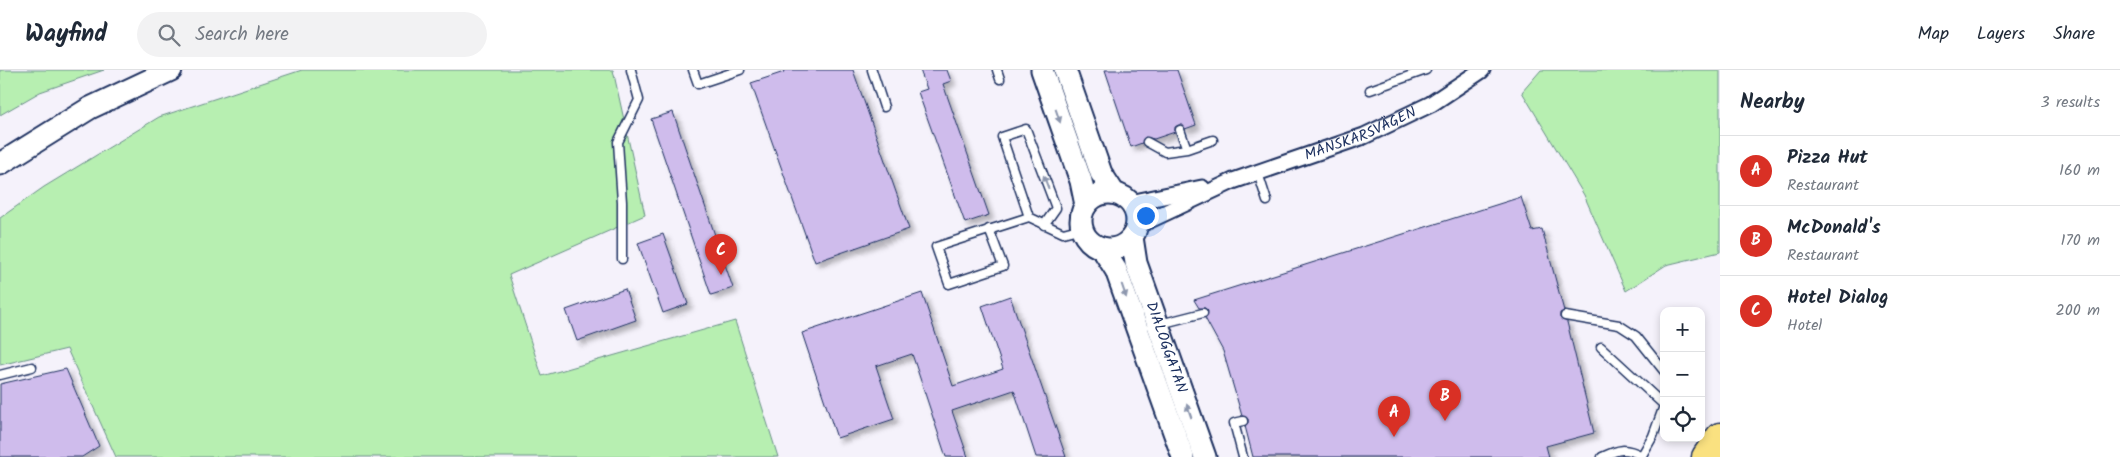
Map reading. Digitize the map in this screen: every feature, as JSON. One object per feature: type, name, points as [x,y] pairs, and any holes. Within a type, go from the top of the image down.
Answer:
[{"type":"highway","points":[[1706,457],[1720,437]]},
{"type":"street","points":[[3,163],[90,108],[171,70]]},
{"type":"street","points":[[1042,70],[1081,181],[1086,205],[1082,216],[1082,228],[1086,237],[1093,244],[1102,248],[1109,249],[1122,246],[1134,232],[1135,210],[1101,173],[1065,70]]},
{"type":"street","name":"MÅNSKÄRSVÄGEN","points":[[1122,198],[1233,181],[1364,136],[1431,104],[1482,70]]},
{"type":"street","name":"MÅNSKÄRSVÄGEN","points":[[1134,232],[1233,181]]},
{"type":"street","points":[[1086,205],[1099,196],[1122,198]]},
{"type":"street","name":"DIALOGGATAN","points":[[1134,232],[1136,264],[1205,457]]},
{"type":"street","name":"DIALOGGATAN","points":[[1102,248],[1116,270],[1183,457]]},
{"type":"lane","points":[[622,259],[622,202],[618,142],[639,100],[631,70]]},
{"type":"lane","points":[[693,70],[698,84],[740,70]]},
{"type":"lane","points":[[872,70],[884,107]]},
{"type":"lane","points":[[997,70],[1000,79]]},
{"type":"lane","points":[[1370,90],[1426,70]]},
{"type":"lane","points":[[1044,225],[1056,208],[1026,129],[1002,137],[1029,217],[1044,225],[1063,233],[1082,228]]},
{"type":"lane","points":[[1180,130],[1187,148]]},
{"type":"lane","points":[[1147,142],[1165,152],[1213,140]]},
{"type":"lane","points":[[1258,173],[1267,200]]},
{"type":"lane","points":[[990,229],[1002,266],[949,284],[936,247],[990,229],[1029,217]]},
{"type":"lane","points":[[1158,325],[1203,313]]},
{"type":"lane","points":[[1565,316],[1619,325],[1636,336],[1660,366]]},
{"type":"lane","points":[[1601,347],[1660,402]]},
{"type":"lane","points":[[0,375],[32,367]]},
{"type":"lane","points":[[1602,457],[1617,450],[1630,450],[1642,456],[1653,436],[1660,417]]},
{"type":"lane","points":[[1243,421],[1234,423],[1243,457]]},
{"type":"green space","points":[[0,70],[104,70],[40,92],[0,115]]},
{"type":"green space","points":[[302,70],[613,70],[645,215],[509,275],[542,376],[735,321],[778,457],[116,457],[67,349],[0,365],[0,218],[44,187],[159,117]]},
{"type":"green space","points":[[1541,70],[1720,70],[1720,252],[1666,265],[1626,291],[1584,195],[1522,92]]},
{"type":"building","points":[[783,70],[853,70],[909,229],[815,262],[751,83],[784,72]]},
{"type":"building","points":[[920,70],[947,70],[951,81],[943,84],[989,215],[965,223],[918,92],[927,89]]},
{"type":"building","points":[[1105,70],[1177,70],[1196,125],[1185,129],[1183,125],[1179,125],[1175,127],[1175,132],[1154,139],[1145,137],[1142,143],[1131,147]]},
{"type":"building","points":[[673,112],[733,288],[711,295],[651,119]]},
{"type":"building","points":[[1521,197],[1532,231],[1542,229],[1564,311],[1560,313],[1560,318],[1567,322],[1594,433],[1546,446],[1549,457],[1253,457],[1245,426],[1248,423],[1248,419],[1242,416],[1223,351],[1205,318],[1208,311],[1205,308],[1199,308],[1194,300]]},
{"type":"building","points":[[663,234],[688,304],[663,313],[638,243]]},
{"type":"building","points":[[625,289],[636,320],[577,341],[566,310]]},
{"type":"building","points":[[922,293],[953,386],[1003,369],[982,306],[1010,296],[1066,457],[1036,457],[1014,390],[952,411],[968,457],[946,457],[912,354],[876,366],[894,419],[837,438],[802,333]]},
{"type":"building","points":[[66,369],[99,446],[82,457],[0,457],[0,384]]},
{"type":"place","name":"Hotel Dialog","points":[[721,275]]},
{"type":"place","name":"McDonald's","points":[[1445,421]]},
{"type":"place","name":"Pizza Hut","points":[[1394,437]]}]
